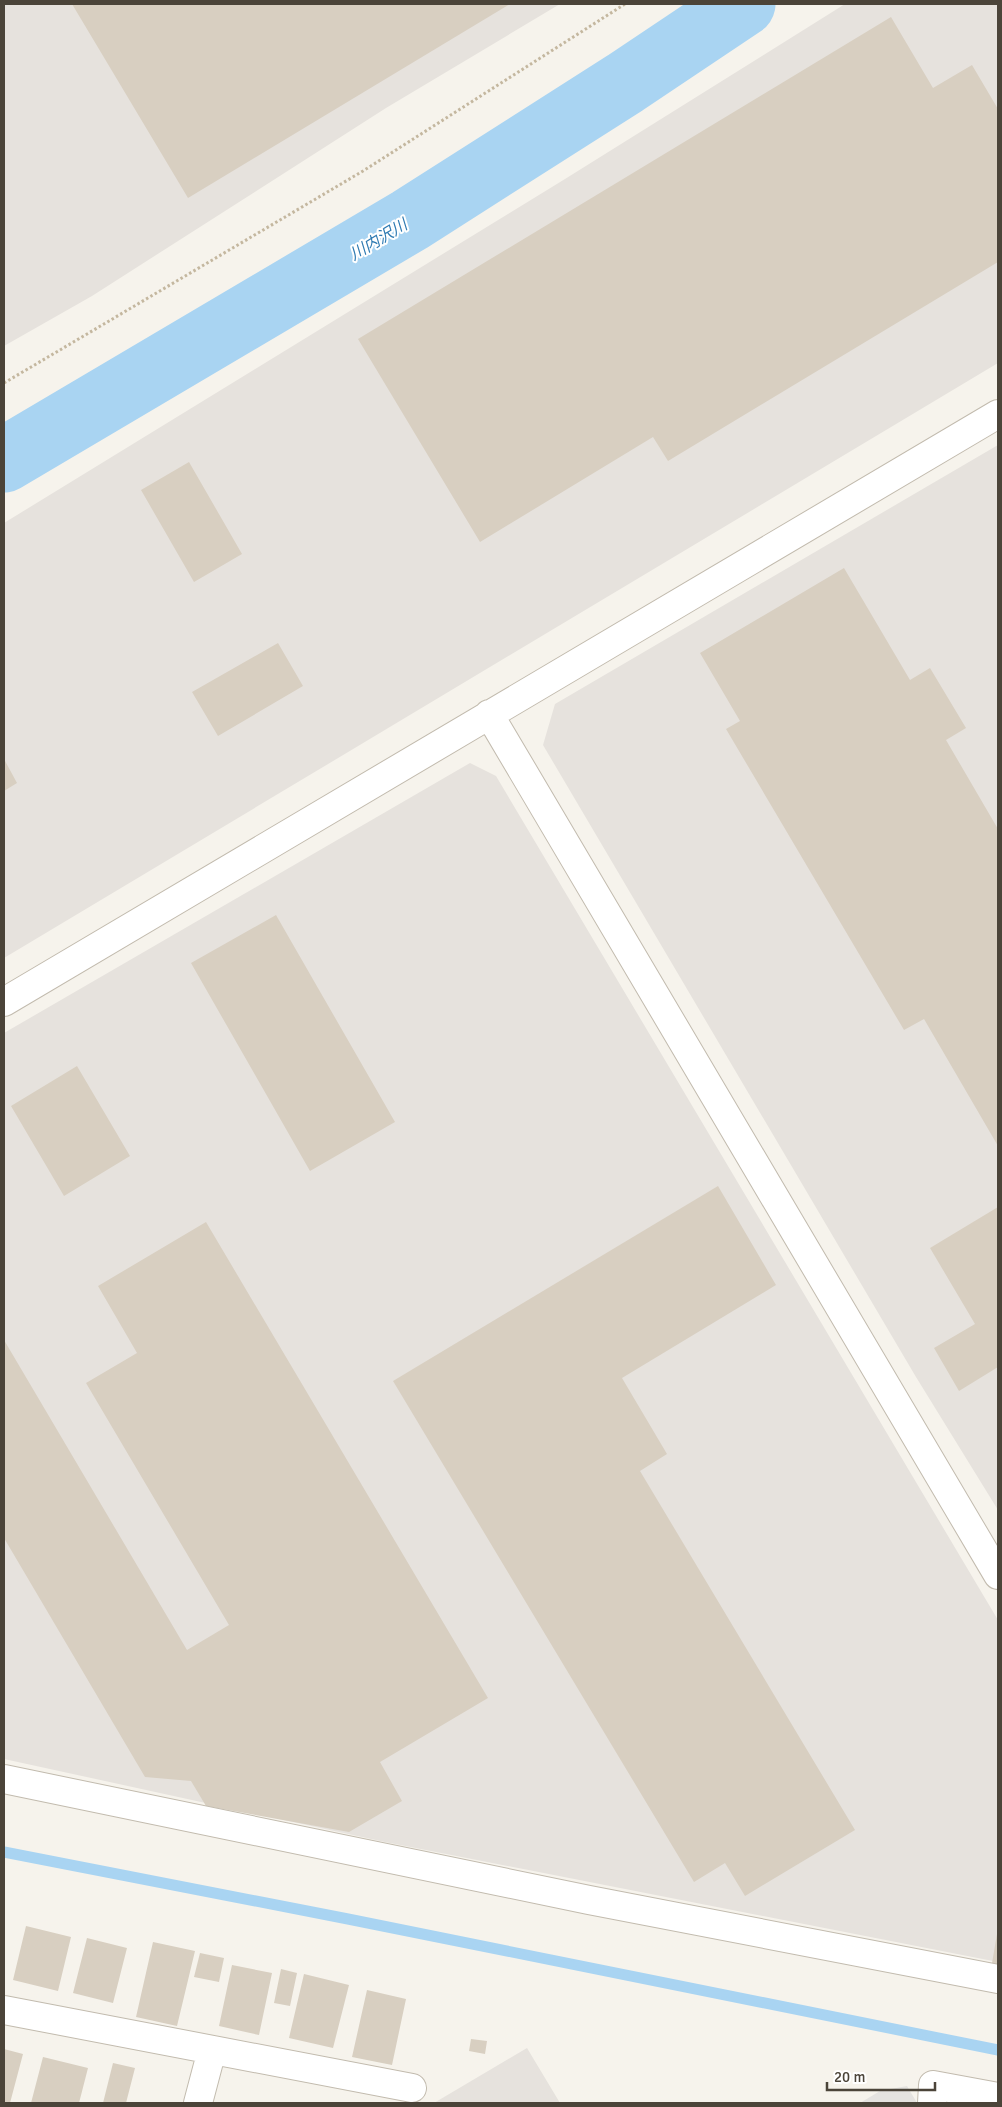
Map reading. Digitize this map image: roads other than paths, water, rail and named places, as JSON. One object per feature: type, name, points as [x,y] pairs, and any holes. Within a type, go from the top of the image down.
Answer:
[{"type":"street","points":[[4,1002],[998,414]]},
{"type":"street","points":[[490,714],[998,1575]]},
{"type":"street","points":[[4,1779],[589,1900],[998,1979]]},
{"type":"street","points":[[4,2010],[412,2088]]},
{"type":"street","points":[[198,2103],[212,2050]]},
{"type":"street","points":[[932,2103],[933,2086],[998,2097]]},
{"type":"waterway","name":"川内沢川","points":[[4,460],[410,220],[625,83],[743,4]]},
{"type":"waterway","points":[[4,1852],[998,2050]]}]
